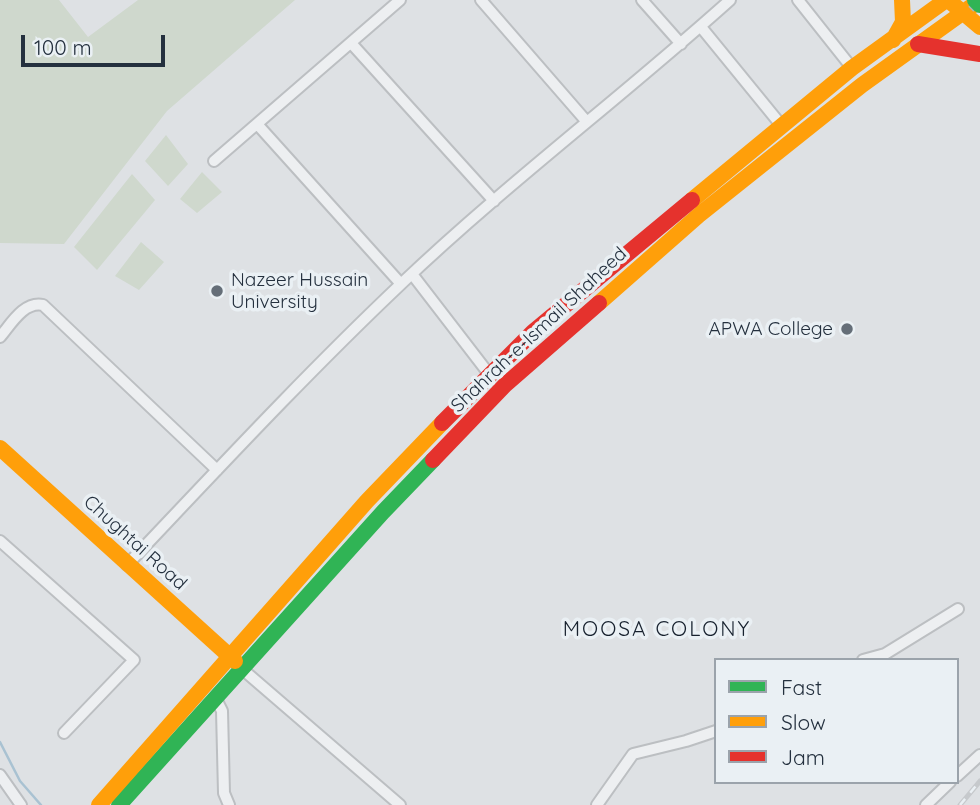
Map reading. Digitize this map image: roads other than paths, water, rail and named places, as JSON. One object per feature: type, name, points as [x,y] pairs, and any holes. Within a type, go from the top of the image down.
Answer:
[{"type":"main road","points":[[893,40],[903,22],[902,0]]},
{"type":"main road","name":"Shahrah-e-Ismail Shaheed","points":[[116,802],[229,655],[368,501],[489,374],[533,332],[781,125],[852,68],[947,0]]},
{"type":"main road","points":[[947,0],[980,27]]},
{"type":"main road","name":"Shahrah-e-Ismail Shaheed","points":[[116,802],[216,699],[383,512],[505,386],[699,215],[817,120],[978,2]]},
{"type":"main road","points":[[918,44],[980,54]]},
{"type":"main road","name":"Chughtai Road","points":[[0,448],[241,668]]},
{"type":"street","points":[[214,161],[400,0]]},
{"type":"street","points":[[481,0],[587,122]]},
{"type":"street","points":[[642,0],[681,44]]},
{"type":"street","points":[[127,565],[401,284],[730,0]]},
{"type":"street","points":[[798,0],[852,68]]},
{"type":"street","points":[[701,27],[781,125]]},
{"type":"street","points":[[351,43],[494,201]]},
{"type":"street","points":[[257,124],[401,284]]},
{"type":"street","points":[[412,274],[489,374]]},
{"type":"street","points":[[0,337],[27,306],[34,303],[43,305],[217,470]]},
{"type":"street","points":[[0,541],[134,660],[64,733]]},
{"type":"street","points":[[870,658],[885,654],[958,609]]},
{"type":"street","points":[[241,668],[400,805]]},
{"type":"street","points":[[216,699],[222,711],[224,793],[229,805]]},
{"type":"street","points":[[597,805],[633,754],[714,732]]},
{"type":"street","points":[[959,774],[980,755]]},
{"type":"street","points":[[0,775],[21,805]]},
{"type":"street","points":[[926,805],[945,784]]},
{"type":"waterway","points":[[0,742],[20,781],[41,805]]},
{"type":"railway","points":[[960,805],[980,781]]},
{"type":"place","name":"Nazeer Hussain University","points":[[217,291]]},
{"type":"place","name":"APWA College","points":[[847,329]]},
{"type":"district","name":"MOOSA COLONY","points":[[657,630]]}]
